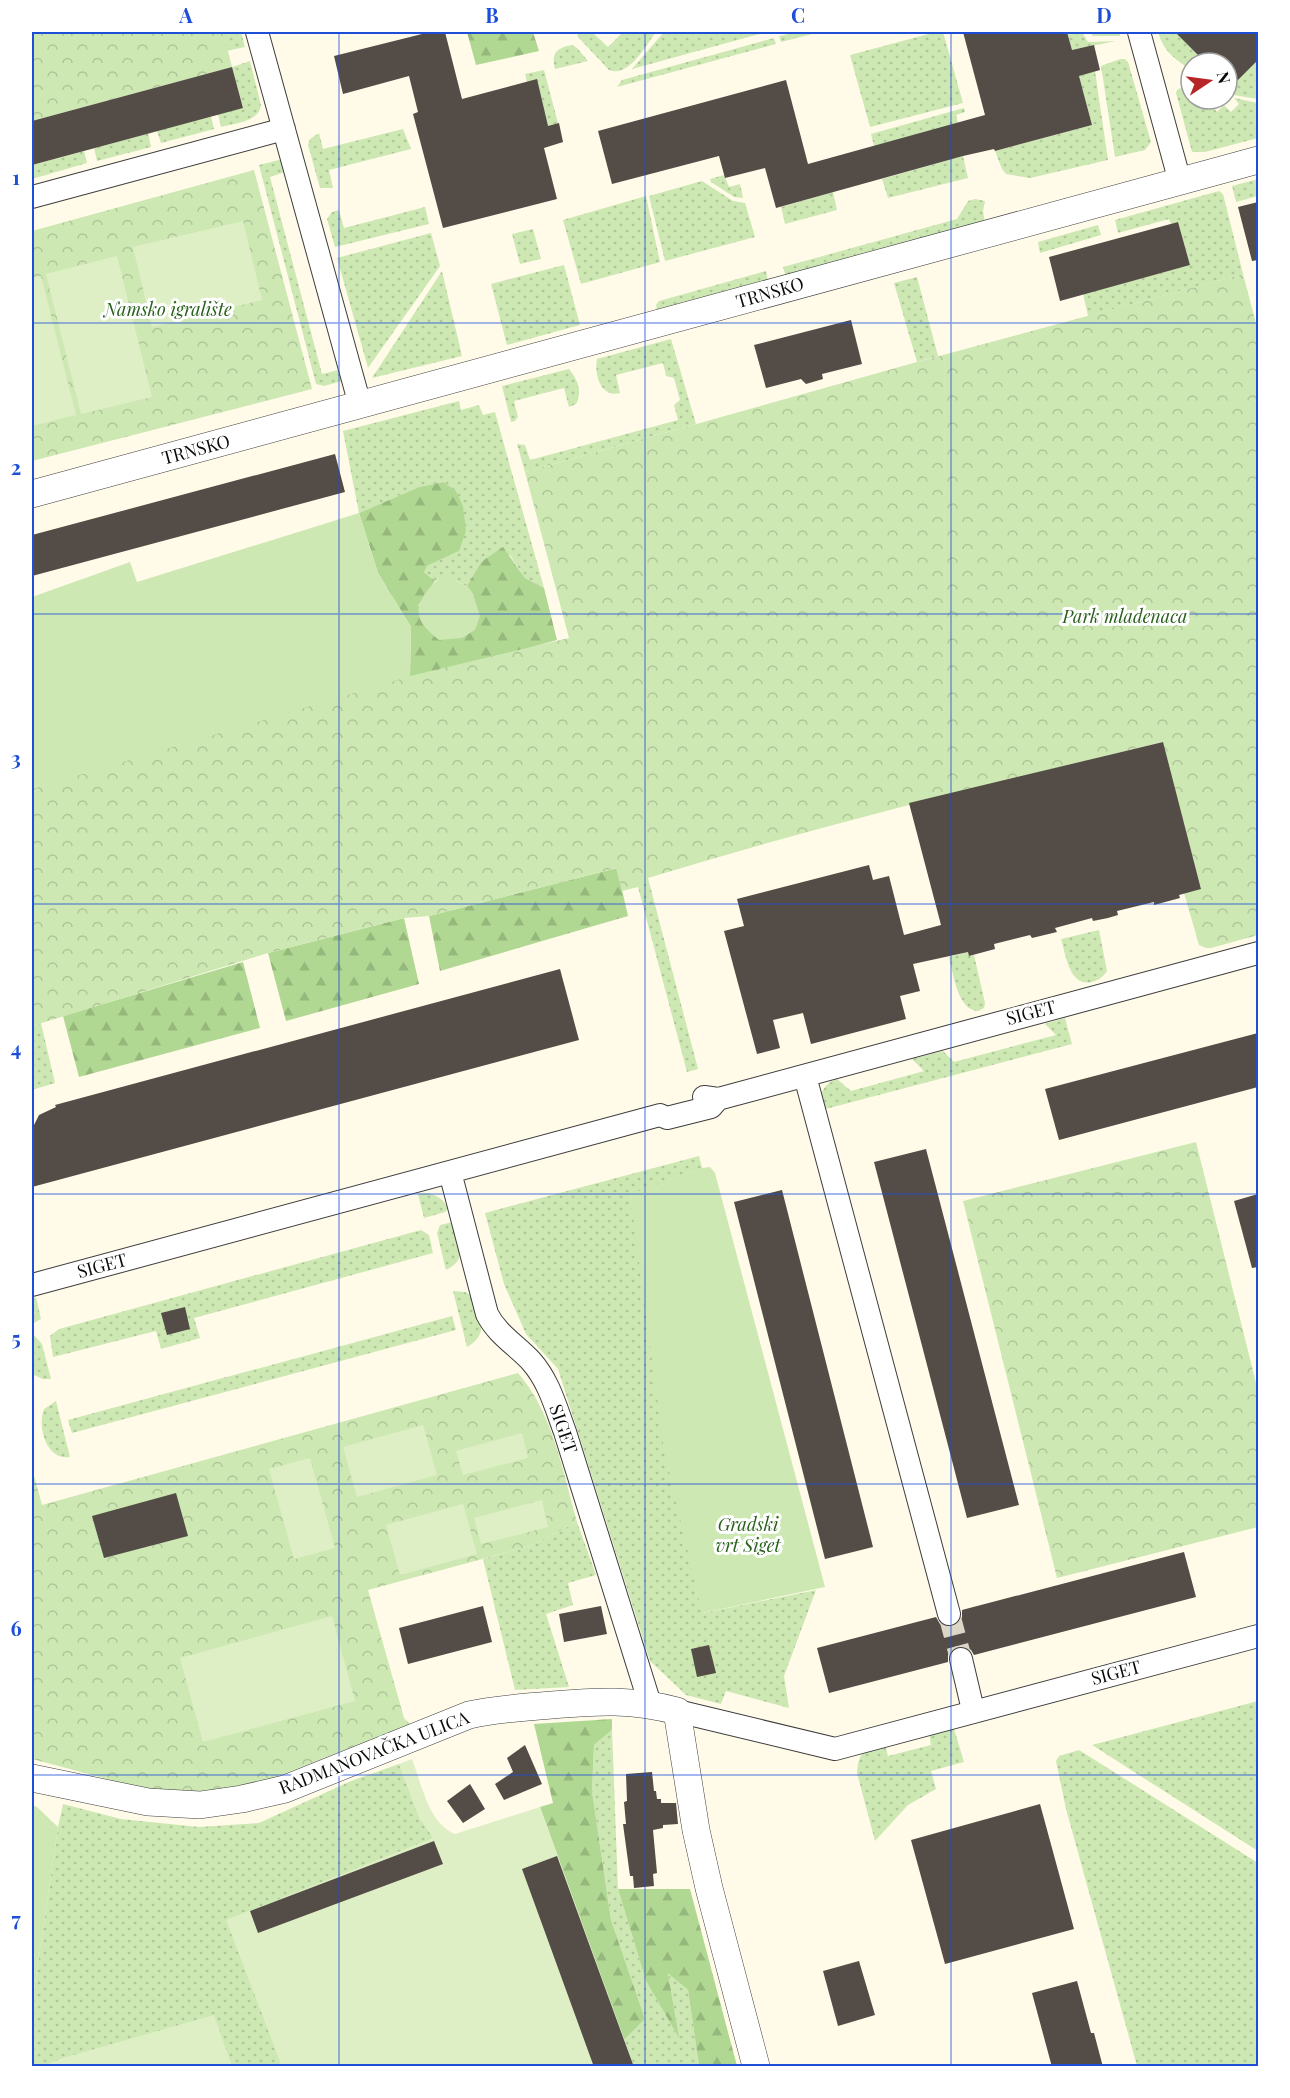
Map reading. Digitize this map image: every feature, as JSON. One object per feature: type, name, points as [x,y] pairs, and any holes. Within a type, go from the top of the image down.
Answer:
[{"type":"street","points":[[257,32],[360,405]]},
{"type":"street","points":[[1139,32],[1180,182]]},
{"type":"street","points":[[32,197],[284,129]]},
{"type":"street","name":"TRNSKO","points":[[32,494],[1258,160]]},
{"type":"street","name":"SIGET","points":[[32,1285],[660,1115],[667,1118],[711,1107],[718,1099],[1258,953]]},
{"type":"street","points":[[805,1076],[949,1614]]},
{"type":"street","name":"SIGET","points":[[450,1172],[487,1314],[493,1327],[532,1362],[552,1396],[651,1704]]},
{"type":"street","name":"SIGET","points":[[677,1711],[835,1749],[974,1710],[1258,1636]]},
{"type":"street","points":[[961,1659],[974,1710]]},
{"type":"street","name":"RADMANOVAČKA ULICA","points":[[32,1778],[148,1802],[200,1804],[242,1799],[285,1789],[469,1715],[508,1708],[609,1701],[651,1704],[677,1711]]},
{"type":"street","points":[[677,1711],[696,1830],[756,2067]]},
{"type":"green space","points":[[32,32],[223,32],[232,67],[32,121]]},
{"type":"green space","points":[[148,32],[241,32],[245,47],[226,51]]},
{"type":"green space","points":[[467,32],[533,32],[539,51],[476,65]]},
{"type":"green space","points":[[581,32],[592,32],[608,47],[623,32],[656,32],[630,65],[616,71],[609,70],[578,37],[577,35]]},
{"type":"green space","points":[[664,32],[767,32],[632,69]]},
{"type":"green space","points":[[798,32],[820,32],[781,42],[779,36]]},
{"type":"green space","points":[[943,32],[963,103],[870,127],[850,55]]},
{"type":"green space","points":[[1067,32],[1082,32],[1088,42],[1116,41],[1072,50]]},
{"type":"green space","points":[[1089,32],[1120,32],[1120,36],[1093,36]]},
{"type":"green space","points":[[1158,32],[1187,32],[1181,37],[1195,51],[1179,51],[1179,61],[1167,50]]},
{"type":"green space","points":[[774,38],[776,44],[617,87],[622,80]]},
{"type":"green space","points":[[572,45],[588,61],[555,69],[554,55],[556,52]]},
{"type":"green space","points":[[1120,59],[1128,62],[1151,142],[1145,150],[1115,157],[1101,66]]},
{"type":"green space","points":[[1258,60],[1258,99],[1239,96],[1239,79]]},
{"type":"green space","points":[[250,61],[261,105],[259,111],[246,121],[221,127],[218,114],[243,107],[232,67]]},
{"type":"green space","points":[[544,70],[563,142],[543,147],[525,74]]},
{"type":"green space","points":[[1095,71],[1108,160],[1030,178],[1006,174],[995,151],[1092,125],[1079,76]]},
{"type":"green space","points":[[1179,89],[1179,104],[1176,93]]},
{"type":"green space","points":[[1239,99],[1258,103],[1258,138],[1205,152],[1192,152],[1181,111],[1231,112],[1239,111]]},
{"type":"green space","points":[[964,108],[965,112],[956,115],[958,123],[874,146],[871,134]]},
{"type":"green space","points":[[211,116],[214,129],[161,143],[157,131]]},
{"type":"green space","points":[[403,129],[411,149],[329,170],[333,188],[320,188],[308,145],[310,139],[319,133],[323,149]]},
{"type":"green space","points":[[148,133],[151,147],[97,161],[94,148]]},
{"type":"green space","points":[[84,151],[87,163],[32,179],[32,165]]},
{"type":"green space","points":[[963,156],[968,178],[888,198],[882,179]]},
{"type":"green space","points":[[283,159],[285,172],[270,177],[322,374],[338,370],[342,381],[324,386],[316,384],[259,165]]},
{"type":"green space","name":"Namsko igralište","points":[[254,170],[312,389],[32,461],[32,231]]},
{"type":"green space","points":[[724,175],[729,187],[740,184],[743,198],[734,197],[711,182],[710,179]]},
{"type":"green space","points":[[1258,179],[1258,196],[1236,202],[1232,186]]},
{"type":"green space","points":[[702,181],[733,201],[745,203],[755,237],[665,261],[649,196]]},
{"type":"green space","points":[[1219,191],[1223,194],[1243,274],[1088,316],[1083,294],[1190,265],[1178,222],[1171,224],[1169,219],[1118,233],[1115,220]]},
{"type":"green space","points":[[833,192],[837,210],[785,224],[781,207]]},
{"type":"green space","points":[[646,196],[660,262],[581,284],[563,220]]},
{"type":"green space","points":[[975,199],[985,201],[983,211],[985,223],[786,277],[783,267],[957,219],[968,201]]},
{"type":"green space","points":[[425,207],[429,224],[335,247],[327,219],[332,212],[339,210],[344,228]]},
{"type":"green space","points":[[243,221],[262,300],[152,327],[133,247]]},
{"type":"green space","points":[[1098,225],[1101,235],[1040,253],[1038,242]]},
{"type":"green space","points":[[533,229],[541,259],[520,264],[512,234]]},
{"type":"green space","points":[[431,233],[440,266],[368,368],[337,258]]},
{"type":"green space","points":[[117,256],[152,397],[81,414],[46,274]]},
{"type":"green space","points":[[564,265],[580,325],[507,345],[491,284]]},
{"type":"green space","points":[[442,271],[462,356],[372,378]]},
{"type":"green space","points":[[766,271],[768,281],[662,310],[657,309],[656,305],[659,301]]},
{"type":"green space","name":"Park mladenaca","points":[[1243,274],[1258,331],[1258,935],[1211,948],[1199,945],[1184,893],[1201,888],[1162,742],[840,823],[648,878],[638,887],[622,891],[616,868],[429,916],[404,918],[268,953],[32,1026],[32,789],[410,676],[569,638],[525,472],[917,362]]},
{"type":"green space","points":[[41,276],[76,415],[32,426],[32,278]]},
{"type":"green space","points":[[917,277],[938,356],[917,362],[894,283]]},
{"type":"green space","points":[[671,339],[696,424],[525,472],[517,444],[525,445],[530,460],[678,420],[674,405],[680,400],[674,378],[666,376],[663,363],[616,375],[620,393],[613,394],[600,384],[596,365],[597,359]]},
{"type":"green space","points":[[569,369],[578,385],[579,394],[576,404],[569,407],[564,388],[514,401],[518,417],[511,422],[502,386]]},
{"type":"green space","points":[[459,401],[461,410],[479,405],[483,415],[495,412],[544,588],[525,578],[510,555],[481,562],[467,586],[447,579],[435,581],[423,571],[427,566],[459,551],[443,482],[419,487],[359,513],[343,431]]},
{"type":"green space","points":[[443,482],[456,491],[463,506],[466,531],[459,551],[427,566],[424,572],[435,581],[418,606],[473,594],[467,586],[481,562],[503,547],[525,578],[544,588],[557,640],[32,789],[410,676],[411,627],[378,573],[359,513],[419,487]]},
{"type":"green space","points":[[359,513],[378,573],[411,627],[410,676],[32,789],[32,597],[130,562],[137,582]]},
{"type":"green space","points":[[441,578],[448,578],[467,586],[473,594],[480,616],[475,630],[462,638],[439,640],[427,629],[420,618],[419,606],[422,599],[432,585]]},
{"type":"green space","points":[[658,857],[648,878],[698,1069],[687,1072],[638,887],[636,872]]},
{"type":"green space","points":[[617,868],[628,916],[440,971],[429,916]]},
{"type":"green space","points":[[404,918],[419,984],[286,1021],[268,953]]},
{"type":"green space","points":[[1099,930],[1107,971],[1102,977],[1092,982],[1078,980],[1073,975],[1067,961],[1061,939]]},
{"type":"green space","points":[[968,952],[969,956],[974,955],[985,1003],[984,1008],[979,1011],[972,1010],[961,999],[949,957]]},
{"type":"green space","points":[[243,962],[260,1028],[79,1077],[63,1016]]},
{"type":"green space","points":[[1065,1018],[1072,1044],[818,1111],[822,1092],[828,1084],[837,1079],[851,1091],[924,1071],[912,1059],[943,1051],[954,1062],[1056,1035],[1045,1024]]},
{"type":"green space","points":[[41,1023],[55,1083],[32,1090],[32,1026]]},
{"type":"green space","points":[[1196,1142],[1258,1391],[1258,1527],[1057,1578],[963,1201]]},
{"type":"green space","points":[[699,1156],[702,1168],[630,1195],[703,1613],[816,1590],[784,1676],[789,1708],[726,1691],[721,1704],[686,1695],[650,1661],[558,1369],[526,1334],[504,1284],[485,1213]]},
{"type":"green space","name":"Gradski vrt Siget","points":[[710,1167],[715,1173],[825,1587],[702,1613],[664,1450],[630,1194]]},
{"type":"green space","points":[[428,1193],[440,1198],[448,1209],[424,1218],[418,1194]]},
{"type":"green space","points":[[453,1222],[460,1255],[458,1260],[446,1270],[437,1233],[440,1225]]},
{"type":"green space","points":[[421,1230],[429,1235],[433,1253],[194,1318],[200,1338],[161,1349],[156,1331],[53,1357],[50,1336],[59,1329]]},
{"type":"green space","points":[[453,1291],[465,1292],[472,1296],[480,1318],[479,1336],[467,1347]]},
{"type":"green space","points":[[36,1297],[41,1319],[32,1324],[32,1299]]},
{"type":"green space","points":[[452,1316],[456,1330],[72,1433],[68,1420]]},
{"type":"green space","points":[[34,1335],[42,1344],[51,1379],[43,1379],[32,1374],[32,1336]]},
{"type":"green space","points":[[518,1373],[540,1406],[548,1425],[577,1522],[530,1546],[368,1590],[404,1718],[410,1724],[276,1777],[239,1787],[193,1792],[151,1790],[113,1784],[111,1780],[32,1759],[32,1468],[42,1505]]},
{"type":"green space","points":[[56,1401],[70,1457],[55,1454],[45,1441],[43,1433],[44,1409]]},
{"type":"green space","points":[[423,1425],[437,1475],[357,1497],[343,1447]]},
{"type":"green space","points":[[522,1433],[528,1458],[463,1475],[456,1451]]},
{"type":"green space","points":[[310,1458],[335,1548],[294,1559],[269,1469]]},
{"type":"green space","points":[[542,1500],[548,1527],[481,1544],[474,1518]]},
{"type":"green space","points":[[463,1504],[477,1554],[400,1575],[386,1525]]},
{"type":"green space","points":[[577,1522],[596,1575],[568,1583],[573,1605],[546,1614],[569,1687],[515,1690],[483,1559],[530,1546]]},
{"type":"green space","points":[[332,1616],[355,1701],[203,1742],[180,1658]]},
{"type":"green space","points":[[1258,1701],[1258,1851],[1092,1745]]},
{"type":"green space","points":[[612,1719],[612,1730],[594,1745],[592,1791],[611,1920],[645,2019],[624,2040],[540,1807],[553,1803],[534,1724]]},
{"type":"green space","points":[[952,1722],[964,1762],[931,1771],[936,1789],[908,1805],[875,1841],[857,1773],[862,1753],[885,1745],[888,1756],[931,1745],[929,1732]]},
{"type":"green space","points":[[612,1730],[618,1889],[646,1981],[678,2036],[668,1972],[688,1990],[699,2066],[634,2066],[624,2040],[645,2019],[611,1920],[592,1791],[594,1745]]},
{"type":"green space","points":[[1079,1750],[1258,1863],[1258,2066],[1137,2066],[1066,1809],[1056,1761],[1059,1756]]},
{"type":"green space","points":[[412,1759],[432,1812],[446,1829],[455,1834],[540,1807],[634,2066],[282,2066],[226,1920],[433,1838],[420,1819],[399,1764]]},
{"type":"green space","points":[[399,1764],[420,1819],[442,1847],[242,1960],[282,2066],[32,2066],[32,2004],[63,1804],[121,1819],[199,1827],[259,1823],[351,1781]]},
{"type":"green space","points":[[32,1805],[58,1827],[32,2004],[33,1813]]},
{"type":"green space","points":[[618,1889],[690,1889],[737,2066],[699,2066],[688,1990],[668,1973],[679,2038],[646,1981]]},
{"type":"green space","points":[[214,2015],[232,2066],[43,2066],[63,2058]]},
{"type":"building","points":[[430,32],[445,32],[462,99],[537,79],[548,126],[559,123],[563,142],[544,148],[557,199],[443,228],[413,114],[418,112],[409,76],[343,94],[334,56]]},
{"type":"building","points":[[963,32],[1067,32],[1072,50],[1094,45],[1100,70],[1079,76],[1092,125],[995,151],[994,149],[963,156],[776,208],[765,168],[725,178],[719,156],[612,184],[598,131],[786,80],[808,164],[985,115]]},
{"type":"building","points":[[1175,32],[1258,32],[1258,60],[1239,79],[1239,51],[1194,51]]},
{"type":"building","points":[[232,67],[243,108],[32,165],[32,121]]},
{"type":"building","points":[[1258,202],[1258,260],[1252,261],[1238,207]]},
{"type":"building","points":[[1178,222],[1190,265],[1060,301],[1049,257]]},
{"type":"building","points":[[851,320],[862,364],[822,374],[823,379],[806,384],[801,379],[766,388],[754,345]]},
{"type":"building","points":[[335,454],[345,492],[32,576],[32,535]]},
{"type":"building","points":[[1163,742],[1201,889],[1154,905],[1154,902],[1117,911],[1118,915],[1108,918],[1093,921],[1092,918],[1055,928],[1057,932],[1032,938],[1030,935],[994,944],[995,949],[969,956],[968,952],[913,964],[920,991],[900,996],[906,1019],[811,1044],[803,1013],[773,1020],[780,1048],[757,1054],[724,931],[744,926],[737,899],[869,865],[873,880],[889,876],[904,935],[941,925],[909,803]]},
{"type":"building","points":[[560,969],[579,1040],[32,1187],[32,1126],[39,1115],[56,1107],[55,1105]]},
{"type":"building","points":[[1258,1033],[1258,1087],[1059,1140],[1045,1089]]},
{"type":"building","points":[[926,1149],[1019,1505],[967,1518],[874,1162]]},
{"type":"building","points":[[782,1190],[873,1547],[825,1559],[734,1202]]},
{"type":"building","points":[[1258,1194],[1258,1267],[1252,1268],[1234,1201]]},
{"type":"building","points":[[185,1307],[190,1329],[167,1335],[161,1313]]},
{"type":"building","points":[[176,1493],[188,1536],[104,1558],[92,1516]]},
{"type":"building","points":[[1184,1552],[1196,1597],[974,1655],[965,1646],[957,1646],[948,1655],[948,1662],[829,1693],[817,1648],[936,1617],[940,1624],[952,1627],[959,1623],[962,1610]]},
{"type":"building","points":[[483,1606],[492,1642],[408,1664],[399,1628]]},
{"type":"building","points":[[601,1606],[607,1634],[564,1642],[559,1614]]},
{"type":"building","points":[[709,1645],[716,1673],[697,1677],[691,1649]]},
{"type":"building","points":[[525,1745],[542,1784],[504,1800],[495,1784],[513,1772],[507,1758]]},
{"type":"building","points":[[652,1772],[657,1799],[661,1799],[661,1803],[676,1803],[678,1824],[663,1825],[663,1828],[653,1830],[657,1873],[653,1874],[654,1886],[634,1888],[633,1876],[630,1876],[623,1824],[626,1824],[624,1802],[627,1801],[626,1774]]},
{"type":"building","points":[[470,1784],[485,1809],[463,1823],[447,1801]]},
{"type":"building","points":[[1040,1804],[1074,1929],[945,1964],[911,1840]]},
{"type":"building","points":[[434,1841],[443,1864],[258,1933],[250,1911]]},
{"type":"building","points":[[557,1856],[634,2067],[594,2067],[522,1869]]},
{"type":"building","points":[[859,1961],[875,2015],[838,2026],[823,1971]]},
{"type":"building","points":[[1077,1981],[1103,2067],[1052,2067],[1032,1993]]},
{"type":"tunnel","points":[[949,1614],[961,1659]]}]
